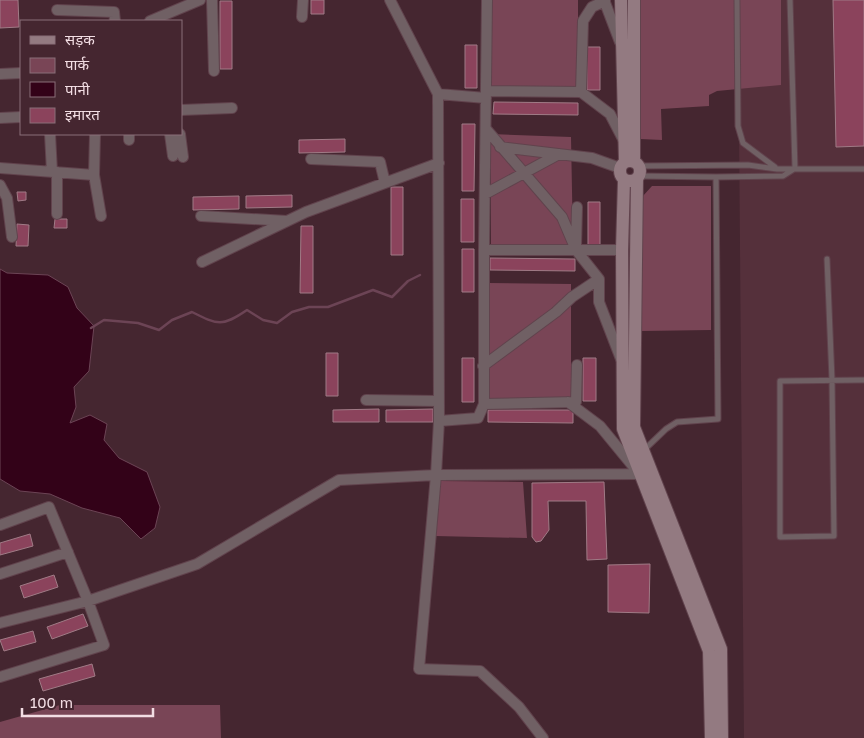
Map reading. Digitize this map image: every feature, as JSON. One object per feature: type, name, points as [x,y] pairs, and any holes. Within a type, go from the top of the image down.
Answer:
[{"type":"street","points":[[152,20],[200,0]]},
{"type":"street","points":[[212,0],[214,71]]},
{"type":"street","points":[[302,17],[303,0]]},
{"type":"street","points":[[390,0],[438,94],[439,421],[419,669],[480,671],[519,707],[543,738]]},
{"type":"street","points":[[439,421],[478,418],[484,404],[487,0]]},
{"type":"street","points":[[580,92],[583,21],[592,7],[604,0],[621,45]]},
{"type":"street","points":[[621,0],[625,142],[631,171],[622,250],[622,429],[645,470],[721,649],[722,738]]},
{"type":"street","points":[[634,0],[631,171],[636,266],[634,427],[644,450],[645,470],[710,651],[711,738]]},
{"type":"street","points":[[57,10],[114,12],[115,20]]},
{"type":"street","points":[[0,74],[20,73]]},
{"type":"street","points":[[438,94],[580,92],[610,114],[625,142]]},
{"type":"street","points":[[182,110],[232,108]]},
{"type":"street","points":[[0,118],[20,117]]},
{"type":"street","points":[[486,129],[562,217],[576,250],[599,279],[599,302],[622,364]]},
{"type":"street","points":[[50,135],[57,214]]},
{"type":"street","points":[[95,135],[94,174],[101,216]]},
{"type":"street","points":[[170,135],[173,156]]},
{"type":"street","points":[[180,135],[184,157]]},
{"type":"street","points":[[500,147],[592,158],[631,171]]},
{"type":"street","points":[[485,194],[560,153]]},
{"type":"street","points":[[311,159],[380,162],[385,183]]},
{"type":"street","points":[[202,262],[306,212],[439,163]]},
{"type":"street","points":[[0,168],[94,174]]},
{"type":"street","points":[[0,185],[7,198],[12,237]]},
{"type":"street","points":[[576,250],[577,207]]},
{"type":"street","points":[[201,216],[288,221]]},
{"type":"street","points":[[484,250],[622,250]]},
{"type":"street","points":[[622,266],[636,266]]},
{"type":"street","points":[[483,366],[556,312],[572,297],[599,279]]},
{"type":"street","points":[[484,404],[576,402],[577,365]]},
{"type":"street","points":[[366,400],[438,401]]},
{"type":"street","points":[[568,402],[600,426],[645,470]]},
{"type":"street","points":[[0,623],[88,601],[197,564],[340,480],[436,475],[645,470]]},
{"type":"street","points":[[0,525],[49,507],[104,645],[0,677]]},
{"type":"street","points":[[0,574],[68,552]]},
{"type":"lane","points":[[737,0],[738,126],[743,144],[777,168]]},
{"type":"lane","points":[[790,0],[795,169]]},
{"type":"lane","points":[[631,171],[748,166],[795,169],[864,169]]},
{"type":"lane","points":[[631,171],[716,178],[783,176],[795,169]]},
{"type":"lane","points":[[644,450],[666,428],[677,422],[718,419],[716,178]]},
{"type":"lane","points":[[827,259],[832,380],[834,536],[780,537],[780,381],[832,380],[864,380]]},
{"type":"shaded area","points":[[738,0],[864,0],[864,738],[744,738]]},
{"type":"green space","points":[[490,0],[578,0],[578,87],[491,89]]},
{"type":"green space","points":[[641,0],[781,0],[781,85],[717,91],[709,95],[709,106],[661,109],[662,140],[640,139]]},
{"type":"green space","points":[[491,134],[571,137],[573,244],[491,246]]},
{"type":"green space","points":[[652,186],[711,186],[711,330],[641,331],[642,197]]},
{"type":"green space","points":[[488,283],[571,284],[571,398],[488,400]]},
{"type":"green space","points":[[440,481],[523,482],[527,538],[435,536]]},
{"type":"green space","points":[[60,705],[220,705],[221,738],[0,738],[0,722]]},
{"type":"water","points":[[0,269],[7,273],[48,275],[68,287],[77,308],[94,326],[89,371],[74,387],[76,407],[70,423],[90,415],[107,424],[104,440],[119,458],[147,472],[160,507],[155,528],[141,539],[120,518],[82,508],[50,494],[20,491],[0,479]]},
{"type":"building","points":[[0,0],[18,0],[19,27],[0,28]]},
{"type":"building","points":[[311,0],[324,0],[324,14],[311,14]]},
{"type":"building","points":[[833,0],[864,0],[864,146],[836,147]]},
{"type":"building","points":[[220,1],[232,1],[232,69],[220,69]]},
{"type":"building","points":[[465,45],[477,45],[477,88],[465,88]]},
{"type":"building","points":[[587,47],[600,47],[600,90],[587,90]]},
{"type":"building","points":[[494,102],[578,103],[578,115],[493,114]]},
{"type":"building","points":[[462,124],[475,124],[474,191],[462,191]]},
{"type":"building","points":[[345,139],[345,152],[299,153],[299,140]]},
{"type":"building","points":[[391,187],[403,187],[403,255],[391,255]]},
{"type":"building","points":[[17,192],[26,192],[26,200],[18,201]]},
{"type":"building","points":[[292,195],[292,207],[246,208],[246,196]]},
{"type":"building","points":[[239,196],[239,209],[193,210],[193,197]]},
{"type":"building","points":[[461,199],[474,199],[474,242],[461,242]]},
{"type":"building","points":[[588,202],[600,202],[600,246],[588,246]]},
{"type":"building","points":[[55,219],[67,219],[67,228],[54,228]]},
{"type":"building","points":[[17,224],[29,225],[28,246],[16,246]]},
{"type":"building","points":[[301,226],[313,226],[313,293],[300,293]]},
{"type":"building","points":[[462,249],[474,249],[474,292],[462,292]]},
{"type":"building","points":[[490,258],[575,259],[575,271],[490,270]]},
{"type":"building","points":[[326,353],[338,353],[338,396],[326,396]]},
{"type":"building","points":[[462,358],[474,358],[474,402],[462,402]]},
{"type":"building","points":[[583,358],[596,358],[596,401],[583,401]]},
{"type":"building","points":[[379,409],[379,422],[333,422],[333,410]]},
{"type":"building","points":[[433,409],[433,422],[386,422],[386,410]]},
{"type":"building","points":[[488,410],[573,410],[573,423],[488,422]]},
{"type":"building","points":[[604,482],[607,559],[587,560],[586,501],[548,501],[549,530],[541,541],[536,542],[532,537],[532,483]]},
{"type":"building","points":[[30,534],[33,546],[0,555],[0,543]]},
{"type":"building","points":[[650,564],[649,613],[608,612],[608,565]]},
{"type":"building","points":[[54,575],[58,587],[24,598],[20,586]]},
{"type":"building","points":[[83,614],[88,626],[52,639],[47,627]]},
{"type":"building","points":[[33,631],[36,642],[4,651],[0,640]]},
{"type":"building","points":[[92,664],[95,676],[43,691],[39,679]]},
{"type":"waterway","points":[[91,328],[104,320],[138,323],[159,330],[172,320],[192,312],[214,322],[225,322],[247,310],[263,320],[277,323],[292,312],[309,307],[328,307],[373,290],[392,297],[408,281],[420,275]]}]
